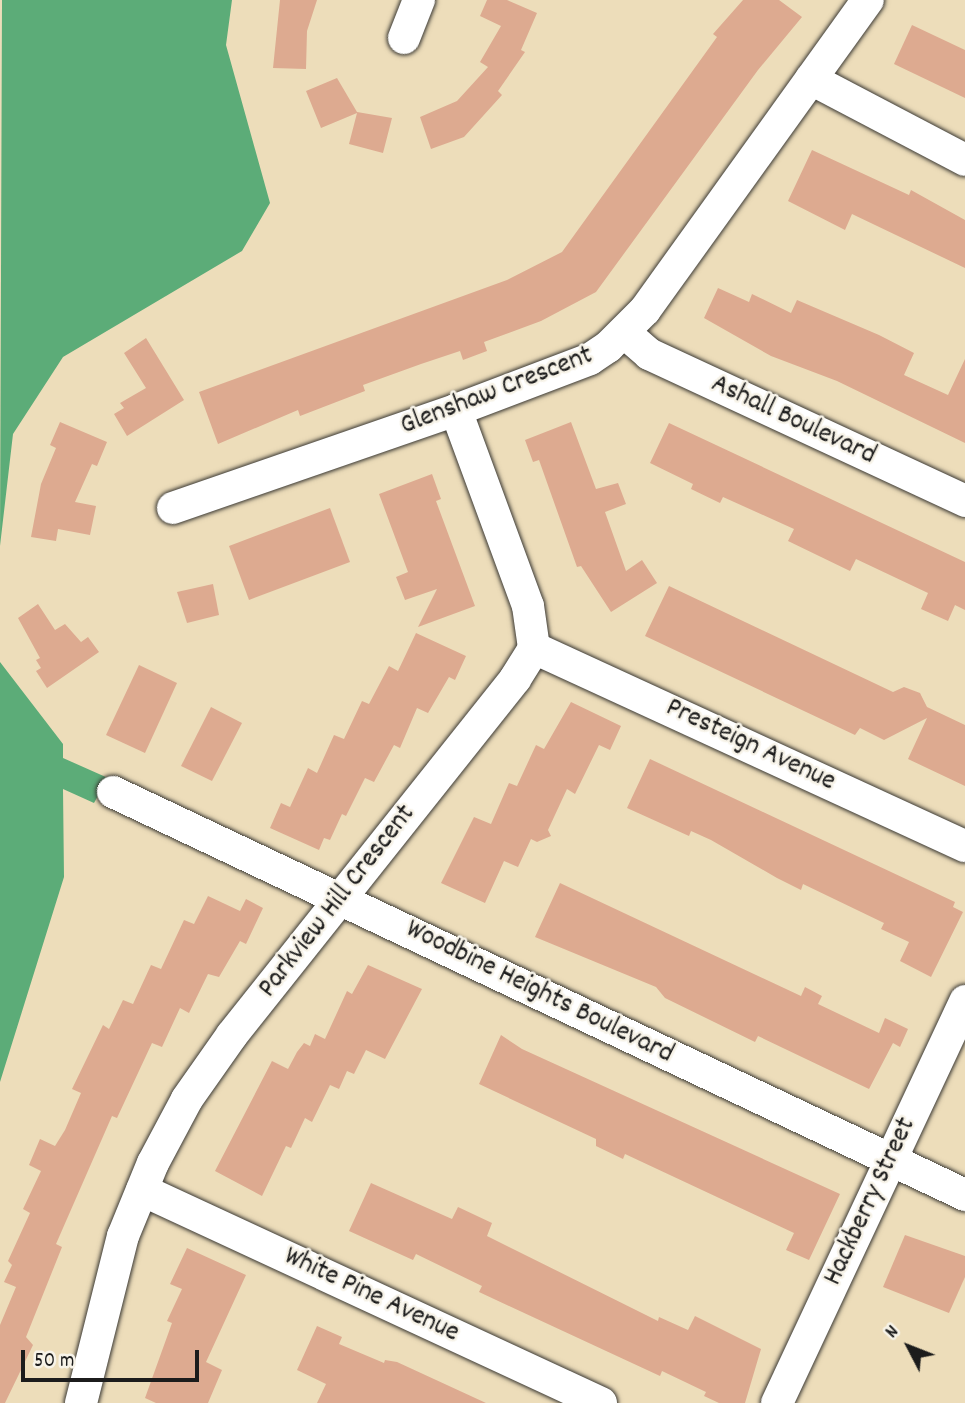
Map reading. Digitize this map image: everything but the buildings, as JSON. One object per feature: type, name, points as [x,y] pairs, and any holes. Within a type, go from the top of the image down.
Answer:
[{"type":"street","points":[[404,38],[419,0]]},
{"type":"street","name":"Glenshaw Crescent","points":[[173,508],[456,410],[590,359],[625,333],[868,0]]},
{"type":"street","points":[[811,79],[965,160]]},
{"type":"street","name":"Ashall Boulevard","points":[[625,333],[649,354],[965,501]]},
{"type":"street","points":[[456,410],[528,606],[534,648]]},
{"type":"street","name":"Presteign Avenue","points":[[534,648],[965,846]]},
{"type":"street","name":"Parkview Hill Crescent","points":[[80,1403],[123,1237],[168,1132],[208,1068],[515,679],[534,648]]},
{"type":"street","name":"Woodbine Heights Boulevard","points":[[113,792],[965,1195]]},
{"type":"street","name":"Hackberry Street","points":[[777,1403],[965,1002]]},
{"type":"street","name":"White Pine Avenue","points":[[142,1190],[601,1403]]},
{"type":"green space","points":[[2,0],[232,0],[226,45],[270,203],[242,251],[63,357],[13,434],[0,546]]},
{"type":"green space","points":[[0,662],[63,744],[63,758],[108,778],[94,803],[63,789],[64,877],[0,1082]]}]
